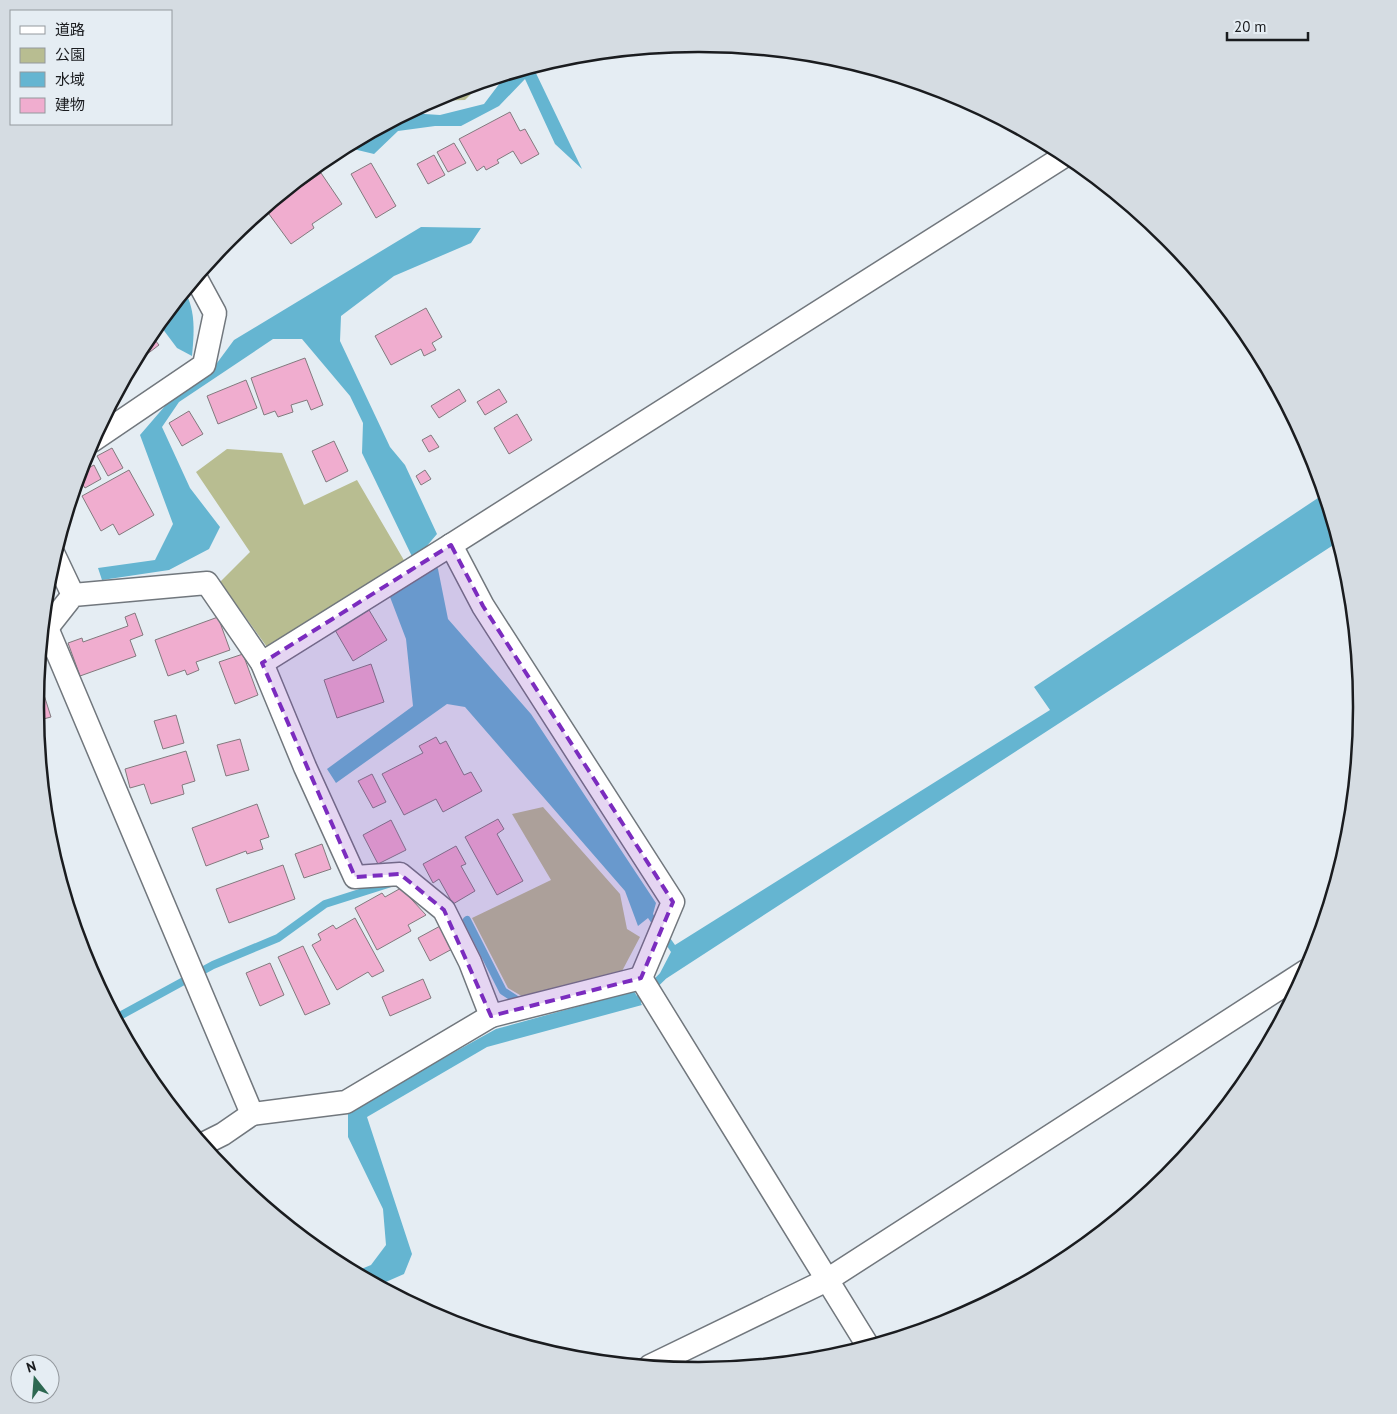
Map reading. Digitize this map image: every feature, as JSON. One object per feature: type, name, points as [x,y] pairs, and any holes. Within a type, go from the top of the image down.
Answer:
[{"type":"street","points":[[262,663],[406,574],[1057,160]]},
{"type":"street","points":[[104,433],[204,365],[216,313],[199,283]]},
{"type":"street","points":[[445,549],[673,902],[641,978]]},
{"type":"street","points":[[59,566],[73,595]]},
{"type":"street","points":[[49,624],[73,595],[208,583],[262,663],[305,767],[355,877],[400,874],[444,910],[470,962],[491,1016]]},
{"type":"street","points":[[48,635],[252,1114]]},
{"type":"street","points":[[208,1141],[223,1134],[252,1114],[346,1102],[491,1016],[641,978]]},
{"type":"street","points":[[641,978],[864,1340]]},
{"type":"street","points":[[662,1360],[827,1280],[1294,979]]},
{"type":"highlighted area","points":[[451,545],[483,606],[673,902],[641,978],[491,1016],[444,910],[400,874],[355,877],[262,663]]},
{"type":"green space","points":[[472,93],[465,100],[452,100]]},
{"type":"green space","points":[[227,449],[282,453],[304,505],[357,480],[405,562],[267,647],[220,582],[250,552],[196,472]]},
{"type":"green space","points":[[543,807],[620,894],[627,929],[640,937],[621,973],[525,998],[508,988],[472,918],[551,880],[512,814]]},
{"type":"water","points":[[536,73],[582,169],[555,144],[525,79],[499,106],[461,126],[435,126],[398,131],[374,154],[356,150],[422,114],[440,115],[484,104],[499,84]]},
{"type":"water","points":[[421,227],[481,228],[471,243],[394,276],[341,316],[340,341],[390,447],[405,465],[437,534],[426,547],[438,569],[448,619],[531,714],[656,903],[653,914],[675,945],[1050,710],[1034,687],[1319,497],[1333,545],[664,980],[659,975],[671,952],[648,918],[638,926],[625,891],[465,707],[447,704],[336,783],[327,769],[413,706],[406,639],[390,597],[420,573],[362,453],[363,423],[350,396],[302,339],[273,339],[179,402],[162,427],[190,488],[220,527],[209,549],[169,570],[102,580],[98,568],[155,560],[173,524],[140,435],[165,406],[217,363],[234,340]]},
{"type":"water","points":[[188,297],[193,315],[192,356],[177,348],[163,330]]},
{"type":"water","points":[[634,991],[642,1005],[487,1047],[367,1117],[412,1254],[404,1274],[386,1282],[362,1269],[371,1265],[386,1245],[383,1209],[348,1137],[348,1111],[496,1029]]},
{"type":"building","points":[[510,112],[520,131],[525,129],[539,154],[521,164],[513,151],[497,160],[499,163],[486,170],[484,166],[477,171],[459,139]]},
{"type":"building","points":[[454,143],[466,163],[448,172],[437,152]]},
{"type":"building","points":[[434,155],[445,175],[428,184],[417,164]]},
{"type":"building","points":[[371,163],[396,206],[376,218],[351,174]]},
{"type":"building","points":[[321,173],[342,204],[312,224],[314,228],[291,244],[269,214]]},
{"type":"building","points":[[426,308],[442,337],[432,343],[436,350],[424,356],[421,349],[391,365],[375,336]]},
{"type":"building","points":[[156,341],[159,345],[147,354]]},
{"type":"building","points":[[305,358],[323,405],[311,410],[307,400],[291,405],[293,412],[278,417],[275,411],[264,415],[251,378]]},
{"type":"building","points":[[246,380],[257,408],[218,424],[207,396]]},
{"type":"building","points":[[459,389],[466,401],[439,418],[431,406]]},
{"type":"building","points":[[499,389],[507,402],[485,415],[477,402]]},
{"type":"building","points":[[189,411],[203,434],[182,446],[169,423]]},
{"type":"building","points":[[517,414],[532,440],[509,454],[494,428]]},
{"type":"building","points":[[431,435],[439,447],[429,452],[422,440]]},
{"type":"building","points":[[334,441],[348,471],[326,482],[312,451]]},
{"type":"building","points":[[112,448],[123,468],[108,476],[97,456]]},
{"type":"building","points":[[94,465],[101,479],[85,488],[83,485],[90,467]]},
{"type":"building","points":[[129,470],[154,515],[119,535],[113,524],[101,531],[82,496]]},
{"type":"building","points":[[425,470],[431,479],[421,485],[416,476]]},
{"type":"building","points":[[369,610],[387,640],[353,661],[335,630]]},
{"type":"building","points":[[135,613],[143,635],[130,640],[136,656],[80,676],[68,643],[82,638],[83,642],[128,626],[125,617]]},
{"type":"building","points":[[218,617],[230,650],[196,662],[199,670],[187,675],[185,670],[168,676],[155,640]]},
{"type":"building","points":[[243,654],[258,695],[235,704],[219,662]]},
{"type":"building","points":[[371,664],[384,702],[337,718],[324,680]]},
{"type":"building","points":[[44,696],[51,717],[44,719]]},
{"type":"building","points":[[176,715],[184,743],[163,749],[154,721]]},
{"type":"building","points":[[436,737],[440,744],[446,741],[464,775],[471,772],[482,791],[443,812],[436,799],[404,815],[382,774],[423,753],[419,746]]},
{"type":"building","points":[[240,739],[249,770],[226,776],[217,745]]},
{"type":"building","points":[[186,751],[195,781],[182,785],[184,794],[151,804],[144,784],[130,788],[125,769]]},
{"type":"building","points":[[372,774],[386,802],[373,808],[358,781]]},
{"type":"building","points":[[257,804],[269,837],[260,840],[263,849],[247,854],[246,851],[206,866],[192,828]]},
{"type":"building","points":[[498,819],[504,829],[497,834],[523,881],[497,895],[465,837]]},
{"type":"building","points":[[391,820],[406,850],[378,864],[363,835]]},
{"type":"building","points":[[322,844],[331,869],[304,878],[295,854]]},
{"type":"building","points":[[456,846],[466,864],[461,866],[475,891],[453,904],[439,879],[433,883],[423,864]]},
{"type":"building","points":[[283,865],[295,899],[229,923],[216,889]]},
{"type":"building","points":[[401,888],[426,915],[408,925],[411,931],[377,950],[355,908],[382,893],[385,897]]},
{"type":"building","points":[[355,918],[384,971],[372,977],[368,972],[337,990],[312,945],[321,940],[318,934],[333,925],[336,929]]},
{"type":"building","points":[[442,925],[454,948],[430,961],[418,938]]},
{"type":"building","points":[[303,946],[330,1004],[305,1015],[278,957]]},
{"type":"building","points":[[270,963],[284,995],[260,1006],[246,973]]},
{"type":"building","points":[[423,979],[431,998],[390,1016],[382,997]]},
{"type":"waterway","points":[[121,1015],[213,965],[278,938],[325,904],[388,884]]},
{"type":"waterway","points":[[467,920],[503,991],[520,1002]]},
{"type":"waterway","points":[[639,999],[662,977]]}]
